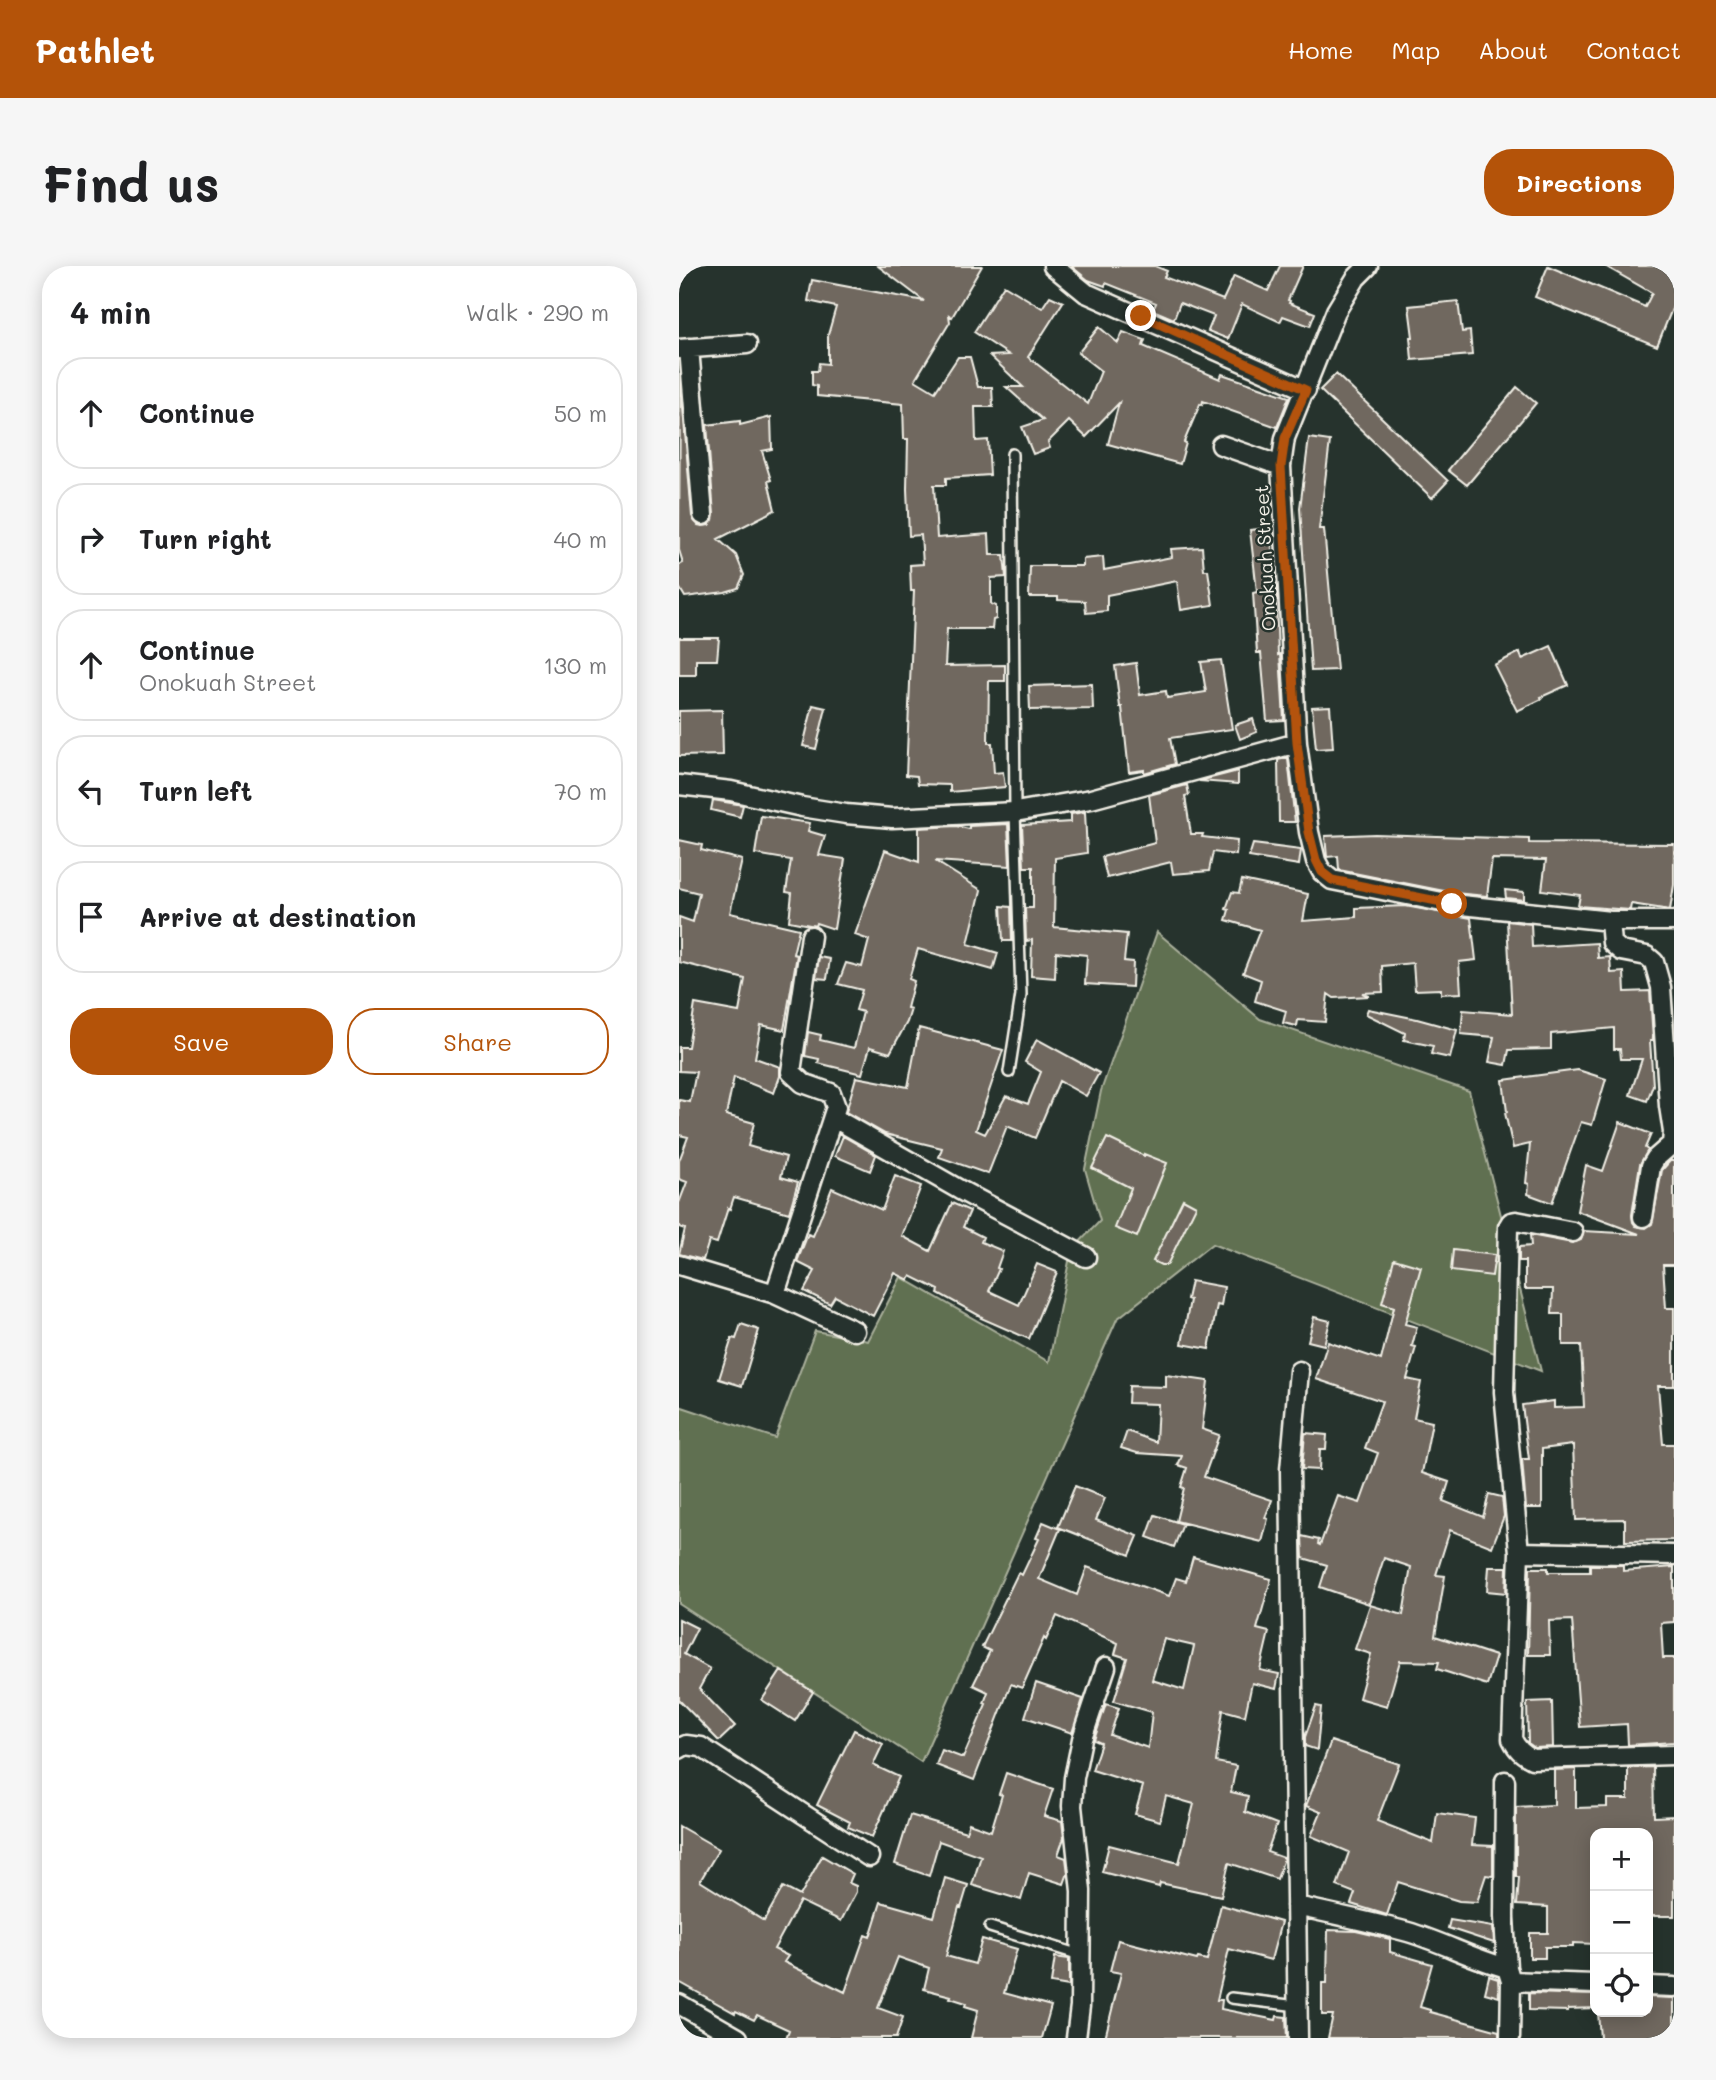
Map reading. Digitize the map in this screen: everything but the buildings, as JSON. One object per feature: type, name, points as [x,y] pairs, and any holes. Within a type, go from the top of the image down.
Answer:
[{"type":"street","points":[[1052,266],[1086,293],[1306,390]]},
{"type":"street","name":"Onokuah Street","points":[[1368,266],[1356,278],[1336,311],[1285,438],[1281,466],[1297,743],[1309,832],[1316,860],[1322,872],[1332,880],[1452,904],[1610,920],[1674,921]]},
{"type":"street","points":[[703,515],[684,349],[747,344]]},
{"type":"street","points":[[1221,445],[1281,466]]},
{"type":"street","points":[[679,785],[731,791],[846,814],[892,818],[1015,811],[1091,799],[1297,743]]},
{"type":"street","points":[[1610,920],[1612,943],[1621,951],[1647,956],[1654,962],[1661,987],[1673,1145],[1656,1158],[1651,1166],[1643,1217]]},
{"type":"street","points":[[775,1294],[836,1107],[831,1093],[803,1083],[791,1072],[811,936]]},
{"type":"street","points":[[834,1118],[960,1190],[1086,1257]]},
{"type":"street","points":[[1573,1232],[1516,1221],[1511,1222],[1508,1227],[1504,1392],[1519,1552],[1512,1739],[1517,1749],[1532,1759],[1674,1755]]},
{"type":"street","points":[[679,1265],[775,1294],[855,1331]]},
{"type":"street","points":[[1298,2038],[1290,1470],[1299,1371]]},
{"type":"street","points":[[1519,1552],[1674,1555]]},
{"type":"street","points":[[1076,2038],[1080,2006],[1081,1891],[1072,1806],[1082,1739],[1106,1667]]},
{"type":"street","points":[[679,1749],[686,1745],[701,1747],[869,1857]]},
{"type":"street","points":[[1504,1781],[1504,1917],[1509,1974],[1510,2038]]},
{"type":"street","points":[[1296,1906],[1408,1932],[1453,1948],[1509,1974],[1590,1983]]},
{"type":"street","points":[[1653,1986],[1674,1987]]},
{"type":"street","points":[[679,2004],[738,2038]]},
{"type":"lane","points":[[1009,1072],[1021,995],[1015,811],[1012,454]]},
{"type":"lane","points":[[990,1927],[1080,1955]]},
{"type":"lane","points":[[1231,1997],[1298,2006]]},
{"type":"green space","points":[[1157,932],[1260,1019],[1469,1091],[1541,1371],[1212,1244],[1117,1319],[921,1762],[679,1604],[679,1406],[775,1438],[815,1331],[868,1341],[901,1277],[1049,1362],[1071,1251],[1100,1221],[1085,1169],[1101,1091]]},
{"type":"route","points":[[1141,316],[1306,390],[1285,438],[1281,466],[1297,743],[1309,832],[1316,860],[1322,872],[1332,880],[1452,904]]}]
